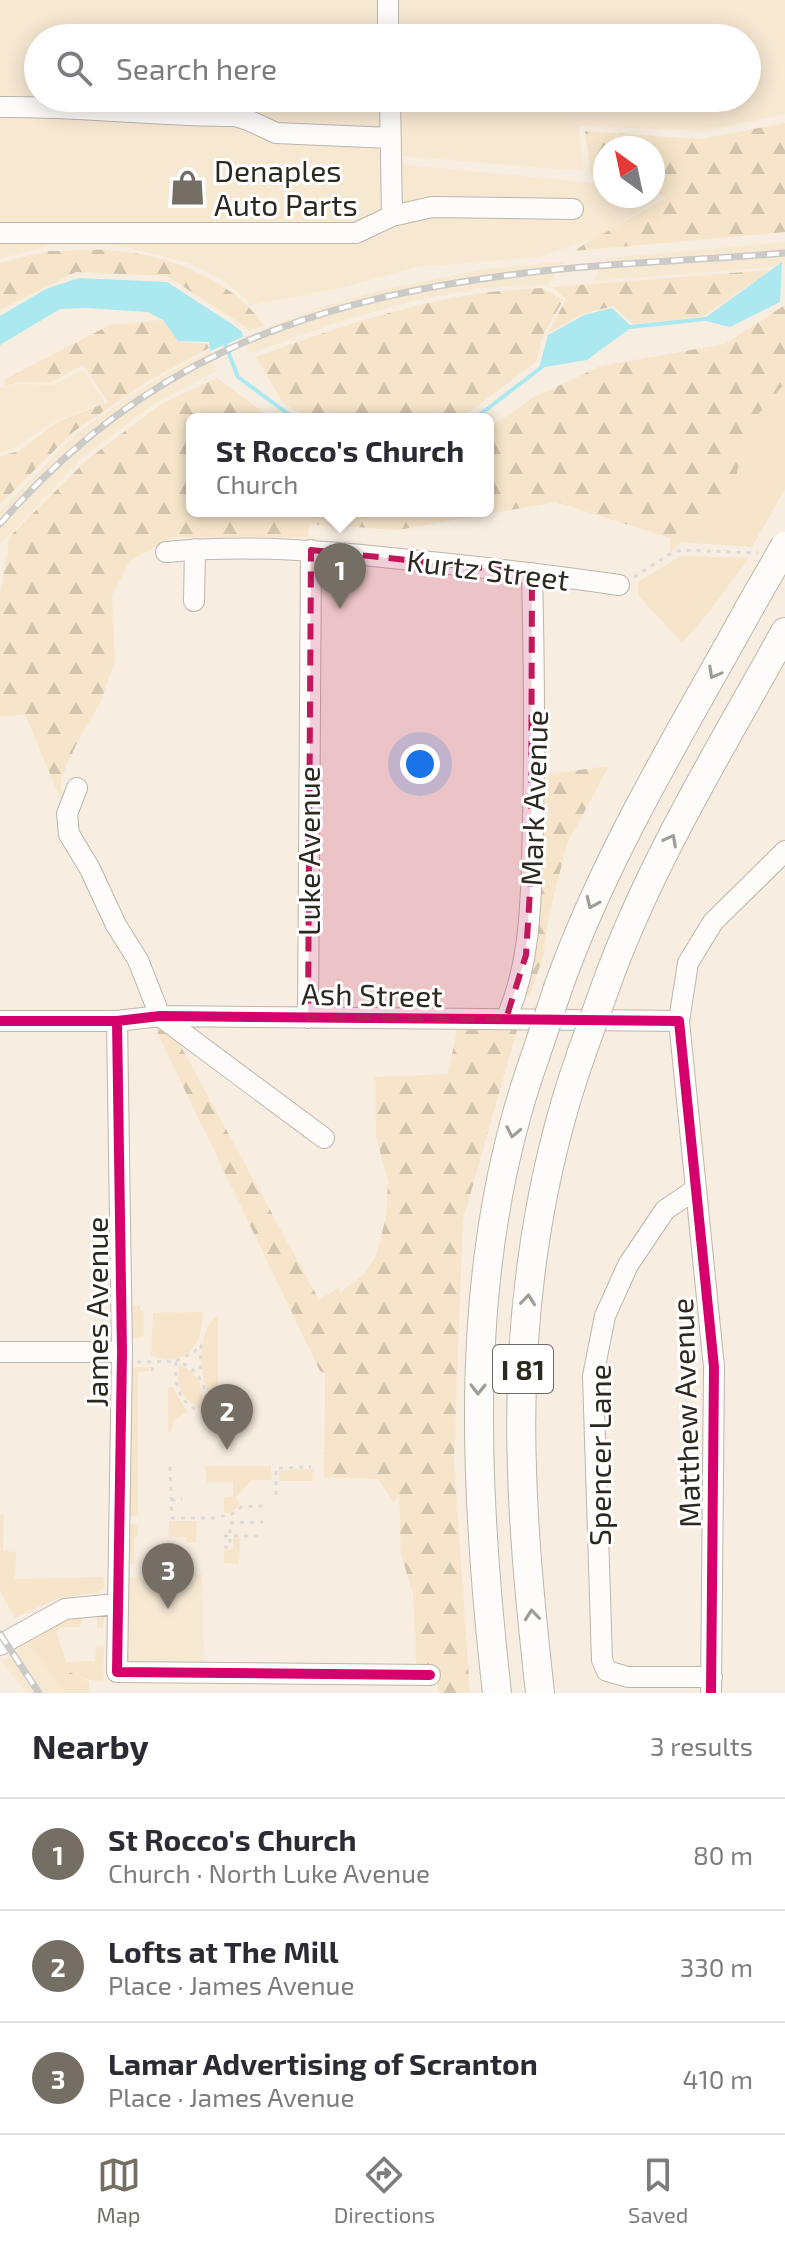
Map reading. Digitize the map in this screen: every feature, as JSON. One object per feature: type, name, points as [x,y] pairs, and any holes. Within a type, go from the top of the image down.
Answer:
[{"type":"highway","name":"I 81","points":[[497,1693],[479,1491],[479,1362],[498,1203],[520,1102],[559,985],[592,902],[778,549]]},
{"type":"highway","name":"I 81","points":[[540,1693],[521,1468],[525,1337],[530,1282],[545,1193],[565,1104],[628,928],[661,858],[785,632]]},
{"type":"street","points":[[388,0],[388,24]]},
{"type":"street","points":[[0,107],[24,107]]},
{"type":"street","points":[[123,112],[235,116],[276,133],[391,138]]},
{"type":"street","points":[[390,112],[392,216]]},
{"type":"street","points":[[0,233],[356,233],[392,216],[432,207],[573,209]]},
{"type":"street","name":"Kurtz Street","points":[[166,552],[211,547],[311,550],[623,581]]},
{"type":"street","points":[[194,601],[195,549]]},
{"type":"street","name":"Luke Avenue","points":[[308,1018],[311,550]]},
{"type":"street","name":"Mark Avenue","points":[[506,1019],[518,992],[526,955],[531,875],[536,705],[532,573]]},
{"type":"street","points":[[77,788],[69,804],[69,834],[107,902],[116,925],[138,960],[160,1016],[324,1138]]},
{"type":"street","points":[[679,1021],[688,963],[713,922],[785,851]]},
{"type":"street","name":"Ash Street","points":[[0,1021],[117,1021],[160,1016],[679,1021]]},
{"type":"street","name":"James Avenue","points":[[117,1021],[122,1357],[117,1672],[430,1675]]},
{"type":"street","name":"Matthew Avenue","points":[[679,1021],[714,1367],[711,1685]]},
{"type":"street","name":"Spencer Lane","points":[[696,1189],[665,1210],[628,1265],[605,1316],[593,1376],[602,1660],[607,1671],[628,1677],[711,1685]]},
{"type":"street","points":[[0,1352],[122,1357]]},
{"type":"street","points":[[0,1645],[65,1609],[117,1604]]},
{"type":"path","points":[[623,581],[638,576],[670,554],[689,549],[742,554],[778,549]]},
{"type":"path","points":[[201,1345],[200,1376],[208,1400],[206,1413],[187,1405],[180,1394],[175,1379],[176,1361],[201,1345]]},
{"type":"path","points":[[122,1357],[153,1362],[176,1361],[186,1364],[200,1376]]},
{"type":"path","points":[[152,1371],[153,1362]]},
{"type":"path","points":[[170,1467],[172,1518],[213,1518],[232,1514],[242,1507],[263,1506]]},
{"type":"path","points":[[276,1495],[276,1468],[311,1467]]},
{"type":"path","points":[[171,1500],[182,1499]]},
{"type":"path","points":[[232,1514],[238,1523]]},
{"type":"path","points":[[224,1547],[230,1547],[230,1523],[263,1522]]},
{"type":"path","points":[[224,1536],[263,1536]]},
{"type":"highlighted area","points":[[311,550],[532,573],[531,875],[526,955],[506,1019],[308,1018]]},
{"type":"shaded area","points":[[0,0],[387,0],[387,24],[24,24],[24,112],[387,112],[388,163],[593,183],[593,208],[644,208],[603,235],[538,257],[417,267],[345,287],[252,305],[223,280],[189,263],[118,245],[50,245],[0,259]]},
{"type":"shaded area","points":[[397,0],[785,0],[785,114],[705,131],[579,126],[583,171],[402,156],[400,112],[761,112],[761,24],[398,24]]},
{"type":"shaded area","points":[[785,242],[785,266],[593,281],[607,258]]},
{"type":"shaded area","points":[[565,262],[548,285],[479,288],[413,301],[332,324],[250,354],[243,337],[324,306],[386,289],[491,268]]},
{"type":"shaded area","points":[[210,351],[216,371],[157,402],[84,456],[0,545],[0,511],[77,433],[146,385]]},
{"type":"shaded area","points":[[83,370],[105,402],[55,421],[17,447],[0,453],[0,388],[18,384],[53,385]]},
{"type":"shaded area","points":[[202,1574],[204,1668],[120,1669],[117,1578]]},
{"type":"shaded area","points":[[27,1641],[65,1693],[26,1693],[2,1661]]},
{"type":"green space","points":[[785,123],[785,232],[573,251],[648,208],[665,208],[665,137],[700,139]]},
{"type":"green space","points":[[585,131],[657,136],[593,136],[593,175]]},
{"type":"green space","points":[[48,251],[117,251],[179,265],[199,273],[236,296],[264,326],[248,331],[167,276],[76,272],[0,310],[0,263]]},
{"type":"green space","points":[[771,270],[702,317],[633,324],[613,306],[583,314],[548,333],[566,299],[552,287]]},
{"type":"green space","points":[[542,288],[563,300],[543,335],[536,362],[468,413],[299,413],[283,403],[256,357],[387,313],[477,294]]},
{"type":"green space","points":[[785,305],[785,383],[750,424],[732,491],[670,538],[556,502],[494,513],[494,425],[532,398],[601,366],[725,344]]},
{"type":"green space","points":[[163,320],[178,341],[207,344],[209,348],[148,381],[73,432],[0,504],[0,456],[19,451],[57,422],[108,402],[83,365],[51,382],[18,382],[4,387],[5,379],[110,325]]},
{"type":"green space","points":[[217,378],[265,413],[186,413],[186,517],[471,517],[398,530],[309,524],[308,537],[172,537],[130,561],[112,595],[115,660],[101,701],[61,778],[62,803],[25,714],[0,717],[0,595],[10,536],[87,460],[161,404]]},
{"type":"green space","points":[[785,383],[785,489],[752,547],[682,542],[670,552],[670,538],[732,491],[750,424]]},
{"type":"green space","points":[[681,556],[749,558],[682,643],[638,595],[638,582]]},
{"type":"green space","points":[[609,766],[567,844],[549,915],[543,957],[529,997],[520,995],[530,952],[549,774]]},
{"type":"green space","points":[[153,1024],[168,1026],[176,1037],[319,1300],[339,1287],[340,1293],[364,1274],[376,1256],[386,1217],[388,1181],[376,1137],[375,1077],[448,1074],[457,1030],[518,1027],[463,1220],[454,1460],[470,1693],[439,1693],[435,1668],[416,1663],[413,1594],[401,1554],[399,1494],[394,1503],[378,1479],[324,1477],[325,1373],[320,1371]]},
{"type":"green space","points":[[128,1305],[140,1305],[140,1310],[143,1310],[143,1337],[128,1339]]},
{"type":"green space","points":[[203,1312],[200,1335],[191,1351],[175,1359],[151,1356],[153,1313]]},
{"type":"green space","points":[[218,1315],[218,1407],[205,1385],[202,1358],[204,1337]]},
{"type":"green space","points":[[179,1364],[191,1371],[199,1382],[203,1409],[185,1398],[179,1386]]},
{"type":"green space","points":[[135,1367],[149,1367],[149,1371],[138,1372],[138,1516],[128,1516],[131,1371]]},
{"type":"green space","points":[[168,1387],[173,1387],[187,1412],[173,1421],[171,1432],[168,1432]]},
{"type":"green space","points":[[205,1466],[271,1466],[271,1480],[251,1480],[236,1498],[240,1505],[230,1513],[224,1513],[224,1497],[233,1496],[233,1482],[207,1482]]},
{"type":"green space","points":[[313,1469],[313,1481],[279,1481],[279,1470]]},
{"type":"green space","points":[[0,1515],[4,1515],[3,1551],[16,1552],[15,1579],[103,1577],[105,1587],[98,1592],[56,1599],[15,1618],[0,1591]]},
{"type":"green space","points":[[169,1521],[197,1521],[196,1543],[187,1543],[186,1537],[169,1537]]},
{"type":"green space","points":[[128,1524],[138,1524],[138,1537],[134,1537],[134,1564],[128,1563]]},
{"type":"green space","points":[[233,1538],[240,1538],[239,1564],[224,1563],[224,1550],[233,1549]]},
{"type":"green space","points":[[100,1610],[105,1616],[102,1629],[97,1627],[97,1616],[84,1614],[80,1627],[60,1627],[57,1633],[66,1662],[95,1661],[96,1646],[104,1647],[103,1681],[72,1674],[27,1641],[70,1616]]},
{"type":"green space","points":[[27,1641],[60,1667],[89,1682],[89,1693],[65,1693]]},
{"type":"water","points":[[782,262],[780,302],[730,327],[702,320]]},
{"type":"water","points":[[79,278],[167,282],[232,324],[242,332],[243,337],[210,351],[209,342],[178,341],[163,320],[148,312],[86,308],[60,309],[0,345],[0,316],[46,289]]},
{"type":"water","points":[[612,308],[632,327],[587,360],[539,368],[548,335],[584,315]]},
{"type":"waterway","points":[[630,327],[705,319]]},
{"type":"waterway","points":[[224,341],[238,377],[287,413]]},
{"type":"waterway","points":[[482,413],[542,367]]},
{"type":"railway","points":[[0,524],[53,469],[108,422],[166,383],[226,350],[289,325],[356,304],[502,276],[785,253]]},
{"type":"railway","points":[[0,1634],[39,1693]]},
{"type":"cycle path","points":[[0,1021],[117,1021],[160,1016],[679,1021],[714,1367],[711,1693]]},
{"type":"cycle path","points":[[117,1021],[122,1352],[117,1672],[430,1675]]},
{"type":"place","name":"Denaples Auto Parts","points":[[188,187]]},
{"type":"place","name":"St Rocco's Church","points":[[340,609]]},
{"type":"place","name":"Lofts at The Mill","points":[[227,1450]]},
{"type":"place","name":"Lamar Advertising of Scranton","points":[[168,1609]]}]
